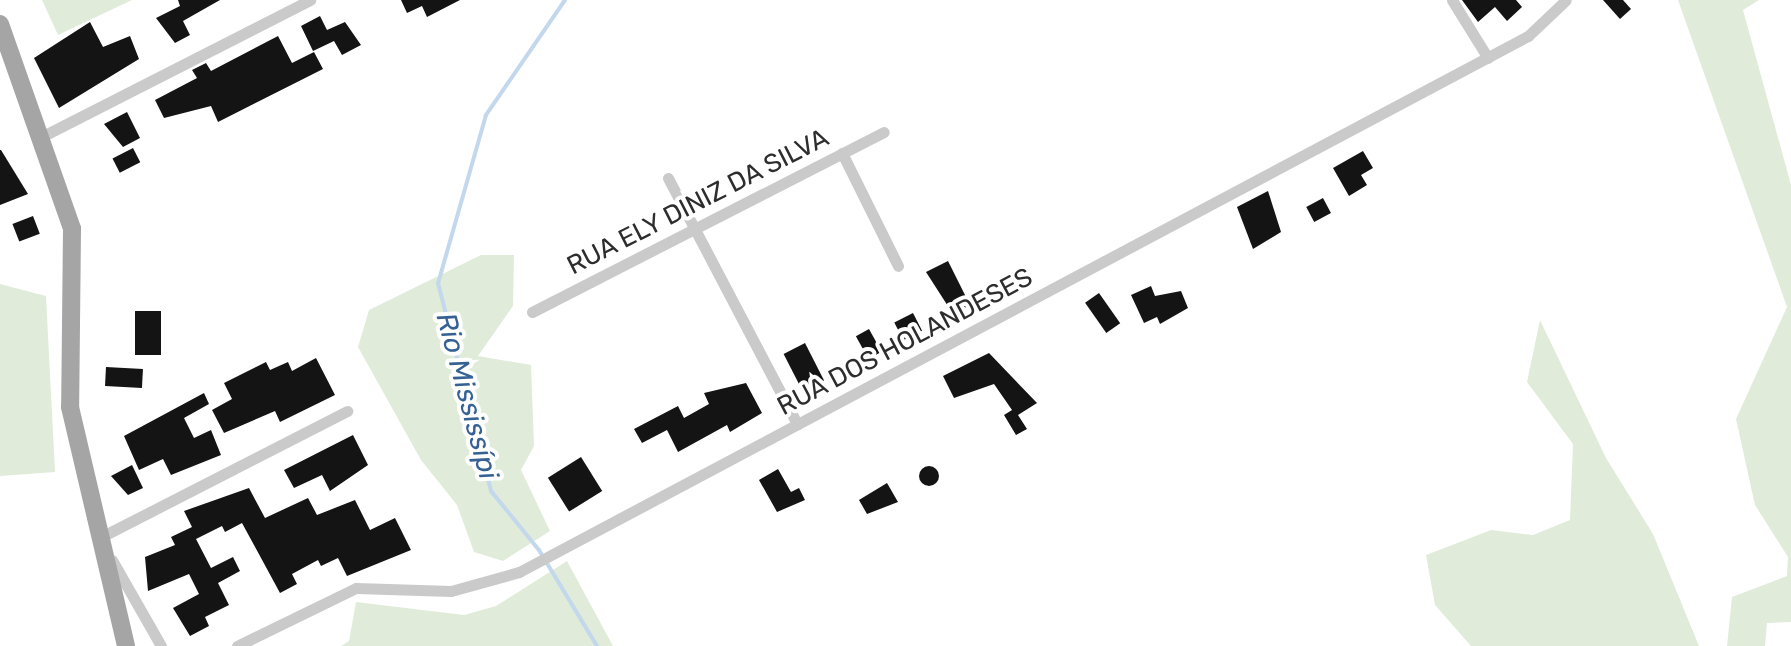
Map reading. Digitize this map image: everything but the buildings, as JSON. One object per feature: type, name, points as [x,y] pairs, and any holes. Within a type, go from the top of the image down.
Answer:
[{"type":"main road","points":[[0,27],[43,136],[72,229],[70,407],[126,646]]},
{"type":"street","points":[[43,136],[310,0]]},
{"type":"street","points":[[1452,0],[1488,58]]},
{"type":"street","name":"RUA DOS HOLANDESES","points":[[237,646],[356,588],[463,589],[536,563],[1488,58],[1528,36],[1566,0]]},
{"type":"street","name":"RUA ELY DINIZ DA SILVA","points":[[532,312],[884,132]]},
{"type":"street","points":[[842,153],[898,266]]},
{"type":"street","points":[[668,178],[797,424]]},
{"type":"street","points":[[161,646],[98,536],[347,411]]},
{"type":"green space","points":[[42,0],[132,0],[58,35]]},
{"type":"green space","points":[[1678,0],[1759,0],[1743,10],[1791,185],[1791,622],[1767,623],[1765,646],[1727,646],[1732,597],[1787,576],[1788,557],[1755,505],[1736,419],[1787,307]]},
{"type":"green space","points":[[481,255],[514,255],[513,306],[478,356],[531,365],[534,446],[521,470],[550,531],[503,561],[474,552],[457,505],[421,460],[358,347],[369,310]]},
{"type":"green space","points":[[0,284],[46,296],[55,472],[0,476]]},
{"type":"green space","points":[[1540,320],[1606,458],[1653,534],[1699,646],[1471,646],[1435,605],[1426,555],[1491,530],[1533,535],[1570,520],[1573,444],[1527,382]]},
{"type":"green space","points":[[567,561],[613,646],[341,646],[349,641],[356,602],[464,615],[496,606]]},
{"type":"waterway","name":"Rio Mississípi","points":[[565,0],[486,115],[438,283],[491,491],[539,550],[597,646]]}]
